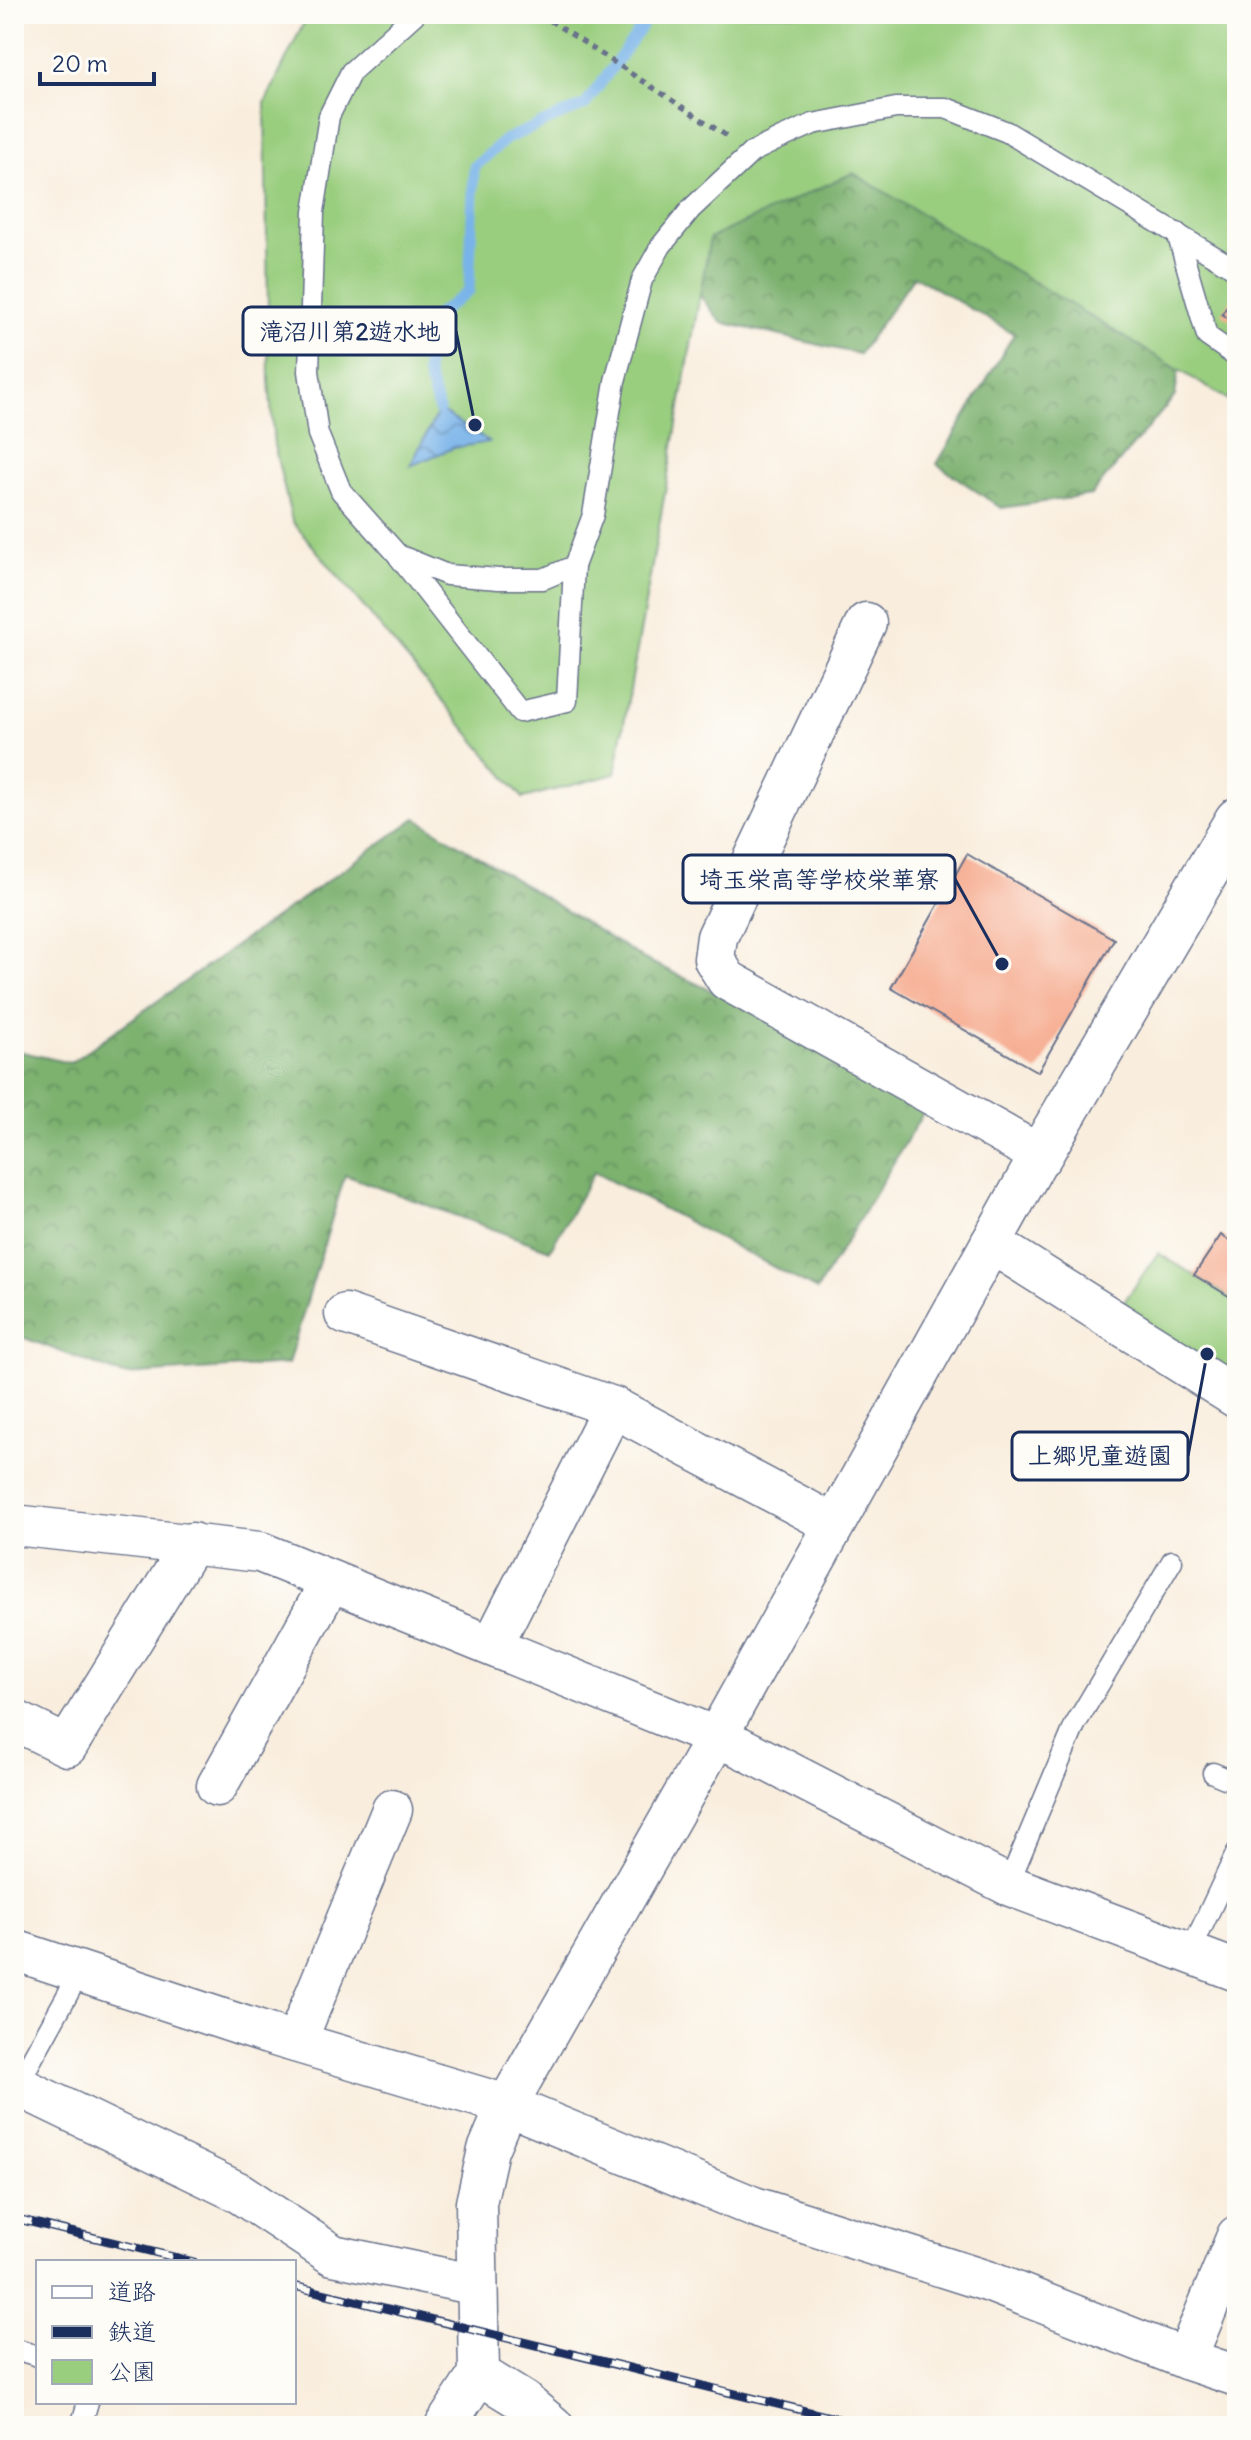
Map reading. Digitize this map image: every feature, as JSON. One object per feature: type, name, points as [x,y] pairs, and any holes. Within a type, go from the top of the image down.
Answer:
[{"type":"street","points":[[866,623],[717,937],[714,959],[727,980],[1040,1155]]},
{"type":"street","points":[[445,2426],[479,2374],[476,2203],[488,2150],[507,2105],[716,1738],[1040,1155],[1237,820]]},
{"type":"street","points":[[991,1243],[1237,1398]]},
{"type":"street","points":[[345,1314],[613,1407],[833,1524]]},
{"type":"street","points":[[493,1644],[613,1407]]},
{"type":"street","points":[[19,1535],[192,1543],[260,1552],[493,1644],[643,1710],[716,1738],[1008,1885],[1237,1971]]},
{"type":"street","points":[[14,1720],[67,1746],[192,1543]]},
{"type":"street","points":[[217,1786],[331,1581]]},
{"type":"street","points":[[296,2042],[392,1810]]},
{"type":"street","points":[[14,1950],[296,2042],[507,2105],[754,2207],[990,2282],[1237,2376]]},
{"type":"street","points":[[15,2086],[238,2192],[333,2255],[477,2285]]},
{"type":"street","points":[[1186,2359],[1237,2236]]},
{"type":"street","points":[[479,2374],[523,2401],[553,2426]]},
{"type":"lane","points":[[415,14],[351,72],[329,116],[314,212],[309,355],[318,434],[341,491],[398,555],[520,712],[567,701],[574,566],[593,515],[615,381],[642,280],[661,246],[691,209],[752,152],[813,124],[896,108],[946,108],[1007,132],[1237,270]]},
{"type":"lane","points":[[1177,233],[1207,336],[1237,357]]},
{"type":"lane","points":[[398,555],[447,575],[499,579],[543,579],[574,566]]},
{"type":"lane","points":[[1008,1885],[1075,1725],[1172,1561]]},
{"type":"lane","points":[[1213,1773],[1237,1783]]},
{"type":"lane","points":[[1189,1955],[1237,1852]]},
{"type":"lane","points":[[15,2086],[80,1972]]},
{"type":"lane","points":[[14,2349],[36,2355]]},
{"type":"lane","points":[[81,2426],[87,2404]]},
{"type":"path","points":[[540,14],[752,152]]},
{"type":"green space","points":[[308,14],[1237,14],[1237,405],[853,173],[710,238],[615,774],[523,798],[292,521],[274,445],[269,380],[265,103]]},
{"type":"green space","points":[[779,139],[1186,321],[1175,396],[1091,495],[1001,508],[937,464],[1014,334],[914,276],[859,354],[721,322],[661,246]]},
{"type":"green space","points":[[416,818],[644,959],[934,1095],[817,1290],[594,1172],[550,1250],[345,1175],[288,1364],[123,1375],[14,1334],[14,1050],[70,1063]]},
{"type":"green space","points":[[1158,1253],[1237,1301],[1237,1396],[1117,1312]]},
{"type":"water","points":[[439,410],[489,442],[453,448],[410,466]]},
{"type":"building","points":[[1237,291],[1237,325],[1222,314]]},
{"type":"building","points":[[967,854],[1114,939],[1038,1072],[891,988]]},
{"type":"building","points":[[1221,1235],[1237,1246],[1237,1301],[1194,1275]]},
{"type":"waterway","points":[[439,410],[427,374],[426,323],[469,291],[474,167],[506,139],[585,105],[642,27],[634,14]]},
{"type":"railway","points":[[14,2218],[186,2260]]},
{"type":"railway","points":[[296,2286],[867,2426]]},
{"type":"place","name":"滝沼川第2遊水地","points":[[475,425]]},
{"type":"place","name":"埼玉栄高等学校栄華寮","points":[[1002,964]]},
{"type":"place","name":"上郷児童遊園","points":[[1207,1354]]}]
